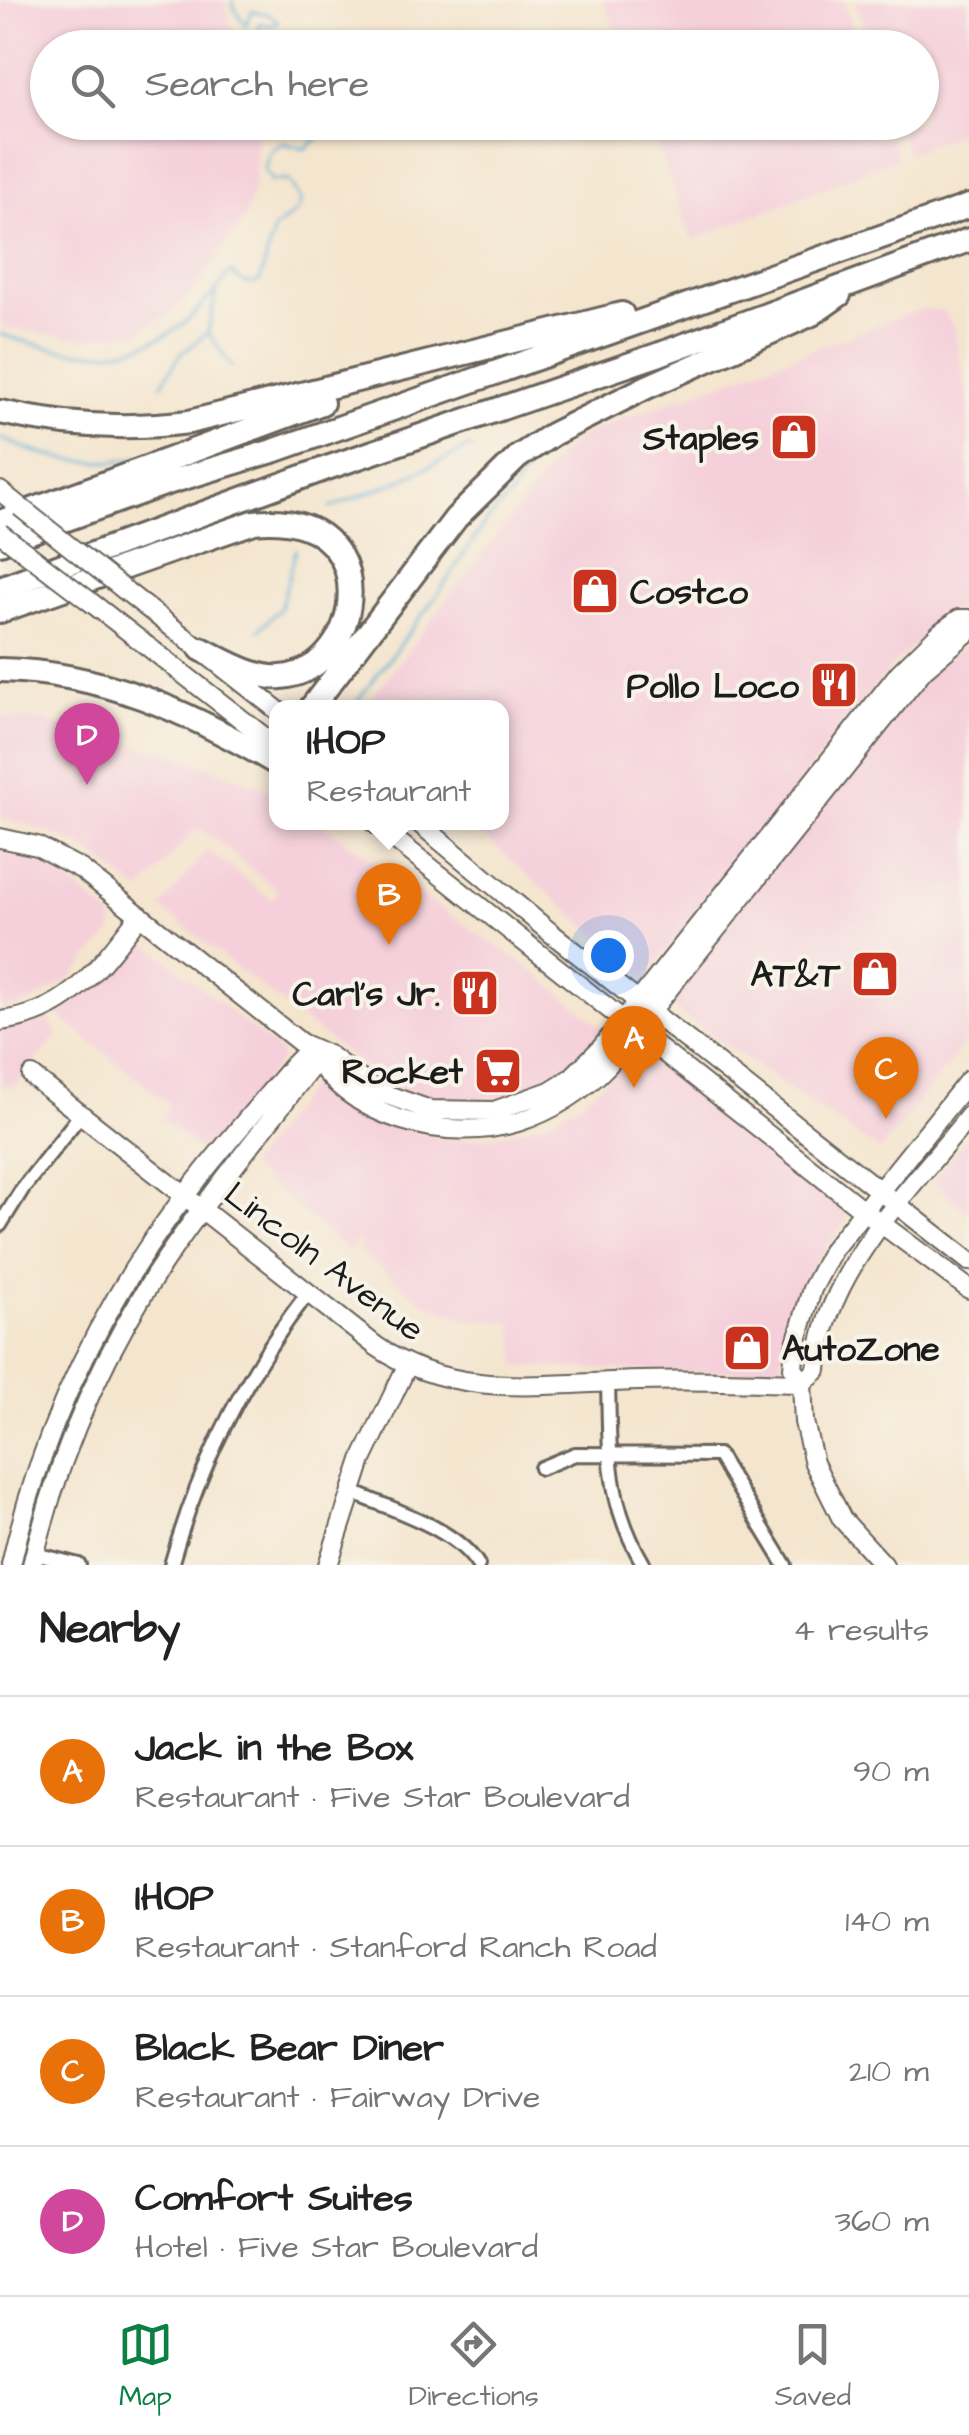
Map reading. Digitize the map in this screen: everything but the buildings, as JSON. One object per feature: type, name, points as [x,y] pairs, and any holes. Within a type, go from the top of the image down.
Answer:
[{"type":"highway","points":[[0,543],[969,206]]},
{"type":"highway","points":[[0,588],[969,240]]},
{"type":"highway","points":[[317,700],[456,518],[518,457],[647,386],[812,314],[861,278]]},
{"type":"highway","points":[[0,412],[50,421],[118,426],[189,422],[662,302],[714,294]]},
{"type":"highway","points":[[0,522],[452,356]]},
{"type":"highway","points":[[0,611],[254,522],[281,519],[308,526],[329,540],[344,562],[350,586],[349,610],[340,636],[319,660],[294,675],[270,677],[200,650]]},
{"type":"highway","points":[[0,670],[70,676],[130,691],[202,722],[269,759]]},
{"type":"street","points":[[5,495],[269,704]]},
{"type":"street","points":[[0,533],[269,741]]},
{"type":"street","points":[[316,1054],[322,1070],[351,1095],[389,1115],[447,1130],[496,1128],[518,1122],[580,1091],[608,1065],[630,1027],[898,672],[940,632],[959,619],[969,619]]},
{"type":"street","points":[[717,915],[924,670],[969,630]]},
{"type":"street","points":[[383,830],[882,1226],[969,1289]]},
{"type":"street","points":[[428,830],[969,1260]]},
{"type":"street","points":[[0,838],[37,846],[68,861],[316,1054],[330,1056],[376,1091],[430,1110]]},
{"type":"street","points":[[0,1021],[40,1012],[76,991],[140,915]]},
{"type":"street","points":[[518,1122],[520,1114],[630,1027]]},
{"type":"street","points":[[79,1565],[8,1553],[74,1377],[120,1292],[186,1197],[294,1064],[316,1054]]},
{"type":"street","points":[[34,1560],[64,1459],[94,1386],[138,1302],[316,1054]]},
{"type":"street","name":"Lincoln Avenue","points":[[32,1076],[308,1293],[408,1366],[456,1382],[478,1384],[802,1383]]},
{"type":"street","points":[[884,1565],[842,1519],[822,1482],[808,1441],[802,1383],[793,1368],[804,1310],[821,1270],[862,1210],[969,1080]]},
{"type":"street","points":[[389,1115],[396,1110],[494,1111],[550,1091]]},
{"type":"street","points":[[2,1217],[81,1114]]},
{"type":"street","points":[[802,1383],[817,1370],[825,1320],[852,1266],[969,1116]]},
{"type":"street","points":[[171,1565],[195,1491],[222,1428],[262,1358],[308,1293]]},
{"type":"street","points":[[328,1565],[372,1435],[408,1366]]},
{"type":"street","points":[[608,1382],[616,1506],[644,1565]]},
{"type":"street","points":[[541,1468],[576,1454],[718,1455],[785,1565]]},
{"type":"street","points":[[350,1491],[449,1536],[478,1565]]},
{"type":"shaded area","points":[[0,0],[225,0],[233,30],[30,30],[30,140],[256,140],[255,181],[246,216],[192,293],[173,311],[138,332],[82,339],[0,327]]},
{"type":"shaded area","points":[[604,0],[843,0],[853,30],[615,30]]},
{"type":"shaded area","points":[[855,0],[969,0],[969,130],[908,153],[903,140],[939,140],[939,30],[866,30]]},
{"type":"shaded area","points":[[655,140],[891,140],[898,158],[692,240]]},
{"type":"shaded area","points":[[922,309],[943,311],[953,326],[969,401],[969,597],[895,662],[645,977],[476,830],[509,830],[509,700],[372,700],[561,453],[583,434]]},
{"type":"shaded area","points":[[969,641],[969,1037],[880,1151],[665,1003],[916,684]]},
{"type":"shaded area","points":[[0,717],[45,721],[181,757],[269,790],[269,830],[330,830],[528,967],[602,1027],[601,1033],[569,1064],[514,1095],[457,1102],[422,1096],[375,1076],[161,908],[207,850],[272,900],[278,890],[211,836],[201,830],[193,832],[141,891],[82,846],[22,822],[0,818]]},
{"type":"shaded area","points":[[0,850],[58,871],[114,923],[111,933],[69,980],[36,1000],[7,1009],[0,1009]]},
{"type":"shaded area","points":[[139,940],[281,1053],[281,1060],[205,1154],[161,1119],[170,1105],[57,1015],[93,989],[131,943]]},
{"type":"shaded area","points":[[49,1019],[58,1035],[15,1086],[0,1086],[0,1030]]},
{"type":"shaded area","points":[[634,1051],[644,1051],[846,1210],[846,1220],[799,1293],[779,1370],[518,1367],[512,1322],[467,1319],[424,1302],[361,1253],[359,1238],[349,1251],[248,1167],[312,1083],[323,1083],[371,1116],[402,1128],[448,1140],[486,1138],[541,1124],[575,1107]]},
{"type":"shaded area","points":[[969,1134],[969,1214],[933,1180]]},
{"type":"waterway","points":[[233,0],[232,5],[246,25],[252,11],[278,21],[273,26],[260,23],[259,30]]},
{"type":"waterway","points":[[232,367],[208,333],[216,291],[230,272],[247,283],[260,281],[274,229],[295,213],[301,202],[289,181],[271,180],[264,169],[271,150],[283,143],[305,149],[316,140]]},
{"type":"waterway","points":[[0,334],[70,351],[93,353],[138,347],[182,325],[216,292]]},
{"type":"waterway","points":[[161,385],[180,355],[206,334]]},
{"type":"waterway","points":[[0,438],[68,460],[139,458]]},
{"type":"waterway","points":[[330,508],[472,449]]},
{"type":"waterway","points":[[358,700],[527,469]]},
{"type":"waterway","points":[[258,630],[280,609],[296,550]]},
{"type":"place","name":"Staples","points":[[794,437]]},
{"type":"place","name":"Costco","points":[[595,591]]},
{"type":"place","name":"Pollo Loco","points":[[834,685]]},
{"type":"place","name":"Comfort Suites","points":[[87,785]]},
{"type":"place","name":"IHOP","points":[[389,945]]},
{"type":"place","name":"AT&T","points":[[875,974]]},
{"type":"place","name":"Carl's Jr.","points":[[475,993]]},
{"type":"place","name":"Rocket","points":[[498,1071]]},
{"type":"place","name":"Jack in the Box","points":[[634,1088]]},
{"type":"place","name":"Black Bear Diner","points":[[886,1119]]},
{"type":"place","name":"AutoZone","points":[[747,1348]]}]
